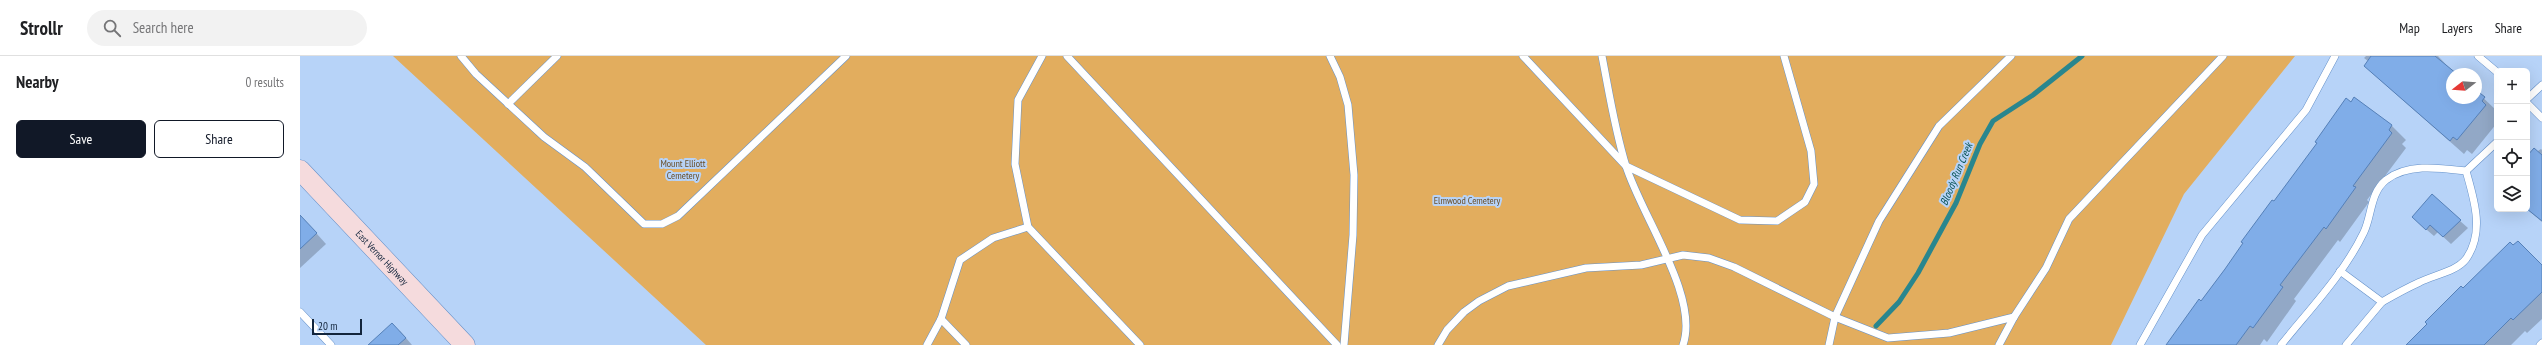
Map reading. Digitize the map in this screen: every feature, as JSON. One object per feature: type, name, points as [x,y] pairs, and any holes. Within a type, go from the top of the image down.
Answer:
[{"type":"street","name":"East Vernor Highway","points":[[300,170],[465,345]]},
{"type":"lane","points":[[461,56],[476,74],[544,138],[585,167],[644,224],[662,224],[678,216],[846,56]]},
{"type":"lane","points":[[508,104],[557,56]]},
{"type":"lane","points":[[1042,56],[1018,100],[1015,164],[1028,227],[1140,345]]},
{"type":"lane","points":[[1067,56],[1336,345]]},
{"type":"lane","points":[[1330,56],[1340,77],[1348,105],[1354,176],[1353,235],[1344,345]]},
{"type":"lane","points":[[1524,56],[1626,166],[1740,220],[1777,221],[1805,202],[1814,184],[1811,151],[1784,56]]},
{"type":"lane","points":[[1602,56],[1626,166],[1652,230],[1666,257],[1686,310],[1688,325],[1683,345]]},
{"type":"lane","points":[[1829,345],[1835,317],[1879,221],[1938,126],[2011,56]]},
{"type":"lane","points":[[1999,345],[2014,317],[2046,268],[2069,219],[2223,56]]},
{"type":"lane","points":[[2140,345],[2202,235],[2306,110],[2335,56]]},
{"type":"lane","points":[[2478,56],[2494,69]]},
{"type":"lane","points":[[2530,96],[2542,85]]},
{"type":"lane","points":[[2530,112],[2542,117]]},
{"type":"lane","points":[[2281,345],[2340,271],[2364,232],[2376,192],[2386,180],[2406,170],[2466,171],[2494,145]]},
{"type":"lane","points":[[2346,345],[2382,302],[2421,281],[2444,273],[2465,259],[2476,235],[2476,209],[2466,171]]},
{"type":"lane","points":[[927,345],[942,319],[960,260],[994,238],[1028,227]]},
{"type":"lane","points":[[1438,345],[1447,330],[1464,312],[1479,301],[1508,286],[1586,268],[1641,265],[1666,257],[1683,255],[1700,256],[1734,266],[1835,317],[1888,338],[1949,333],[2014,317]]},
{"type":"lane","points":[[2340,271],[2382,302]]},
{"type":"lane","points":[[300,312],[331,345]]},
{"type":"lane","points":[[942,319],[966,345]]},
{"type":"green space","name":"Elmwood Cemetery","points":[[393,56],[2295,56],[2184,194],[2111,345],[706,345]]},
{"type":"building","points":[[2371,56],[2435,56],[2450,68],[2446,68],[2446,104],[2482,104],[2482,101],[2486,105],[2457,140],[2453,137],[2450,141],[2364,66]]},
{"type":"building","points":[[2354,97],[2392,125],[2389,130],[2392,133],[2353,186],[2356,187],[2326,229],[2324,227],[2280,285],[2283,287],[2253,328],[2250,326],[2236,345],[2166,345],[2199,299],[2201,301],[2225,269],[2243,243],[2241,242],[2272,200],[2274,201],[2317,143],[2315,142],[2346,98],[2351,102]]},
{"type":"building","points":[[2534,148],[2542,155],[2542,221],[2530,211],[2530,153]]},
{"type":"building","points":[[2432,194],[2461,220],[2443,237],[2430,225],[2426,230],[2412,217]]},
{"type":"building","points":[[300,215],[317,233],[300,249]]},
{"type":"building","points":[[2518,241],[2542,265],[2542,292],[2513,320],[2511,318],[2484,345],[2406,345],[2427,324],[2425,322],[2461,286],[2463,288],[2510,242],[2513,245]]},
{"type":"building","points":[[392,323],[406,338],[398,345],[368,345]]},
{"type":"waterway","name":"Bloody Run Creek","points":[[1876,326],[1899,302],[1918,273],[1956,203],[1980,144],[1993,121],[2033,95],[2082,56]]},
{"type":"park label","name":"Mount Elliott Cemetery","points":[[683,168]]}]
